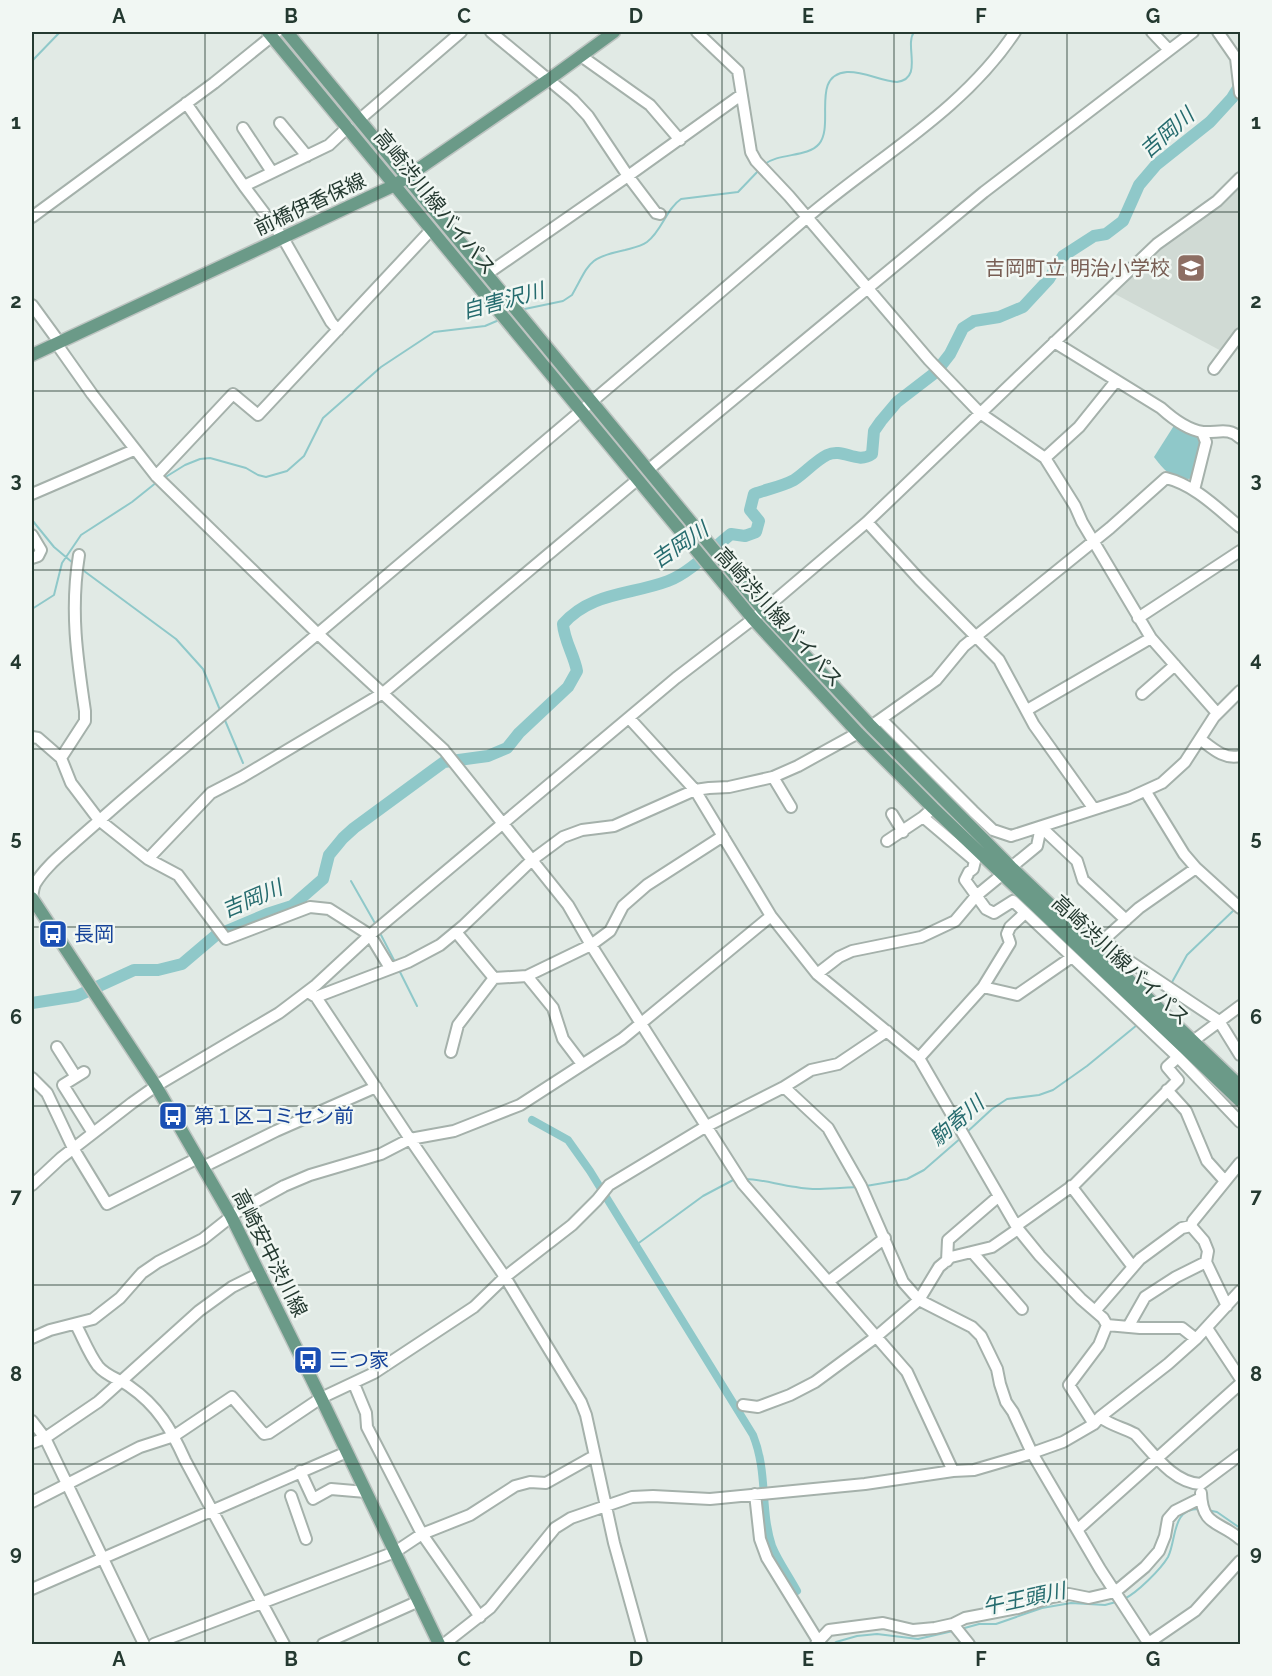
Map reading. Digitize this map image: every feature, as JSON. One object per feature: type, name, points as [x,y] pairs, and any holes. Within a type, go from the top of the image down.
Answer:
[{"type":"main road","name":"高崎渋川線バイパス","points":[[287,32],[764,610],[876,722],[1006,871],[1240,1101]]},
{"type":"main road","name":"前橋伊香保線","points":[[32,355],[395,185],[614,32]]},
{"type":"main road","name":"高崎渋川線バイパス","points":[[272,33],[580,412],[753,619],[858,733],[933,808],[1006,871],[1100,943],[1193,1041],[1240,1086]]},
{"type":"main road","name":"高崎安中渋川線","points":[[32,897],[156,1086],[231,1216],[439,1644]]},
{"type":"street","points":[[360,119],[462,32]]},
{"type":"street","points":[[491,32],[573,100],[588,117],[628,177],[656,213],[660,214]]},
{"type":"street","points":[[697,32],[738,71],[751,152],[756,161],[929,360],[980,413],[1045,458],[1151,638],[1217,713]]},
{"type":"street","points":[[32,897],[35,885],[51,865],[99,820],[345,608],[690,320],[806,218],[954,102],[996,57],[1015,32]]},
{"type":"street","points":[[1152,32],[1169,50]]},
{"type":"street","points":[[648,470],[984,192],[1193,32]]},
{"type":"street","points":[[1218,32],[1236,58],[1240,92]]},
{"type":"street","points":[[32,218],[244,60],[272,33]]},
{"type":"street","points":[[581,56],[650,105],[680,140]]},
{"type":"street","points":[[487,274],[628,177],[741,95]]},
{"type":"street","points":[[186,104],[283,238],[331,322],[338,330]]},
{"type":"street","points":[[280,123],[307,156]]},
{"type":"street","points":[[244,186],[329,145],[348,127]]},
{"type":"street","points":[[243,128],[272,172]]},
{"type":"street","points":[[311,995],[370,935],[629,717],[764,610],[867,522],[1157,244],[1217,201],[1240,178]]},
{"type":"street","points":[[156,477],[233,394],[258,415],[431,230]]},
{"type":"street","points":[[32,305],[134,450],[156,477],[317,633],[444,750],[568,905],[705,1127],[743,1184],[907,1372],[953,1471]]},
{"type":"street","points":[[1214,369],[1240,334]]},
{"type":"street","points":[[1054,342],[1161,408],[1176,421],[1202,432],[1228,430],[1240,438]]},
{"type":"street","points":[[1045,458],[1079,428],[1116,381]]},
{"type":"street","points":[[1194,490],[1206,442],[1202,432]]},
{"type":"street","points":[[32,494],[134,450]]},
{"type":"street","points":[[1240,527],[1194,490],[1176,480],[1166,478],[964,646],[936,680],[876,722],[993,830],[1011,836],[1146,792],[1162,783],[1178,770],[1217,713],[1240,691]]},
{"type":"street","points":[[148,859],[211,793],[383,693],[637,480]]},
{"type":"street","points":[[867,522],[999,660],[1045,742],[1094,809]]},
{"type":"street","points":[[32,535],[41,550],[38,556],[32,558]]},
{"type":"street","points":[[1138,618],[1240,551]]},
{"type":"street","points":[[61,758],[85,721],[73,620],[79,555]]},
{"type":"street","points":[[1027,710],[1151,638]]},
{"type":"street","points":[[1142,694],[1175,665]]},
{"type":"street","points":[[629,717],[695,790],[771,916],[817,974],[919,1059],[1017,1227],[1048,1265],[1107,1325],[1182,1328],[1196,1339]]},
{"type":"street","points":[[32,1185],[93,1133],[156,1086],[279,1013],[311,995],[408,962],[440,945],[532,860],[563,837],[582,830],[614,826],[695,790],[729,787],[773,777],[858,733]]},
{"type":"street","points":[[32,737],[44,742],[61,758],[71,783],[99,820],[148,859],[178,874],[226,939],[310,907],[329,909],[370,935],[390,968]]},
{"type":"street","points":[[1200,739],[1219,753],[1232,758],[1240,756]]},
{"type":"street","points":[[773,777],[791,807]]},
{"type":"street","points":[[1146,792],[1184,854],[1240,908]]},
{"type":"street","points":[[887,841],[903,832],[933,808]]},
{"type":"street","points":[[892,814],[903,832]]},
{"type":"street","points":[[923,817],[975,861],[973,869],[965,880],[990,912],[994,913],[1013,901],[1178,1057],[1240,1122]]},
{"type":"street","points":[[817,974],[838,957],[852,951],[921,937],[954,921],[976,896],[1037,846],[1041,827]]},
{"type":"street","points":[[1041,827],[1077,861],[1083,880],[1126,920]]},
{"type":"street","points":[[451,1052],[458,1025],[494,978],[527,976],[591,945],[610,931],[623,906],[647,885],[723,836]]},
{"type":"street","points":[[1196,868],[1126,920],[1100,943],[1219,1022],[1240,1055]]},
{"type":"street","points":[[919,1059],[983,987],[1010,943],[1007,934],[1010,927],[1025,913]]},
{"type":"street","points":[[32,1338],[50,1330],[93,1319],[120,1298],[142,1273],[158,1262],[203,1239],[231,1216],[284,1186],[302,1178],[381,1154],[410,1139],[454,1131],[520,1105],[622,1039],[771,916]]},
{"type":"street","points":[[456,932],[494,978]]},
{"type":"street","points":[[983,987],[1017,995],[1072,957]]},
{"type":"street","points":[[527,976],[553,1008],[563,1039],[582,1064]]},
{"type":"street","points":[[311,995],[505,1277],[581,1402],[586,1415],[605,1505],[642,1644]]},
{"type":"street","points":[[1193,1041],[1240,1006]]},
{"type":"street","points":[[32,1502],[140,1447],[174,1436],[232,1397],[264,1434],[269,1433],[321,1398],[374,1373],[474,1307],[505,1277],[572,1226],[609,1185],[705,1127],[784,1087],[811,1070],[838,1064],[887,1030]]},
{"type":"street","points":[[47,1093],[80,1075],[57,1047]]},
{"type":"street","points":[[742,1405],[758,1407],[815,1382],[919,1300],[939,1267],[951,1257],[992,1247],[1071,1186],[1178,1080],[1167,1067],[1178,1057]]},
{"type":"street","points":[[32,1078],[47,1093],[73,1149],[107,1204],[376,1087]]},
{"type":"street","points":[[63,1085],[93,1133]]},
{"type":"street","points":[[784,1087],[828,1128],[861,1186],[903,1282],[919,1300],[972,1327],[981,1336],[997,1369],[1006,1402],[1032,1454],[1148,1644],[1194,1611],[1240,1562]]},
{"type":"street","points":[[1167,1090],[1186,1111],[1207,1161],[1225,1181]]},
{"type":"street","points":[[1191,1226],[1240,1163]]},
{"type":"street","points":[[1071,1186],[1132,1267]]},
{"type":"street","points":[[947,1261],[948,1240],[999,1196]]},
{"type":"street","points":[[1191,1226],[1204,1241],[1208,1251],[1206,1262],[1227,1306]]},
{"type":"street","points":[[1095,1311],[1140,1259],[1182,1228],[1191,1226]]},
{"type":"street","points":[[828,1282],[885,1238]]},
{"type":"street","points":[[972,1252],[1022,1308]]},
{"type":"street","points":[[1128,1327],[1145,1297],[1176,1277],[1206,1262]]},
{"type":"street","points":[[32,1443],[98,1402],[199,1311],[232,1287],[260,1273]]},
{"type":"street","points":[[444,1644],[480,1617],[497,1600],[555,1528],[571,1518],[605,1505],[632,1497],[710,1499],[865,1484],[974,1470],[1032,1454],[1063,1442],[1097,1420],[1168,1364],[1207,1328],[1240,1291]]},
{"type":"street","points":[[76,1324],[97,1365],[106,1374],[122,1380],[159,1411],[284,1644]]},
{"type":"street","points":[[1107,1325],[1099,1345],[1069,1385],[1097,1420],[1125,1428],[1135,1434],[1180,1479],[1201,1484]]},
{"type":"street","points":[[1207,1328],[1240,1378]]},
{"type":"street","points":[[354,1384],[366,1413],[366,1426],[422,1534],[480,1617]]},
{"type":"street","points":[[1077,1530],[1159,1459],[1240,1384]]},
{"type":"street","points":[[32,1421],[45,1437],[144,1644]]},
{"type":"street","points":[[32,1589],[347,1452]]},
{"type":"street","points":[[1201,1484],[1240,1455]]},
{"type":"street","points":[[154,1644],[395,1552],[422,1534],[470,1515],[515,1486],[530,1482],[546,1484],[594,1456]]},
{"type":"street","points":[[300,1471],[313,1499]]},
{"type":"street","points":[[1201,1484],[1201,1498],[1206,1516],[1214,1524],[1239,1535]]},
{"type":"street","points":[[306,1539],[293,1501],[313,1499],[331,1489],[366,1492]]},
{"type":"street","points":[[755,1494],[760,1539],[767,1558],[818,1644],[829,1630],[867,1624],[882,1623],[913,1630],[960,1633],[966,1618],[1018,1608],[1069,1594],[1089,1598],[1116,1594],[1159,1551],[1168,1520],[1175,1511],[1201,1498]]},
{"type":"street","points":[[323,1644],[419,1601]]},
{"type":"shaded area","name":"吉岡町立 明治小学校","points":[[1240,185],[1240,325],[1225,353],[1115,294],[1168,242],[1233,194]]},
{"type":"water","points":[[1175,424],[1202,435],[1195,478],[1182,479],[1171,475],[1154,457]]},
{"type":"waterway","points":[[32,61],[60,32]]},
{"type":"waterway","name":"自害沢川","points":[[763,165],[777,158],[808,151],[819,144],[825,125],[826,91],[829,82],[836,75],[853,72],[897,82],[905,79],[912,68],[911,45],[914,32]]},
{"type":"waterway","name":"吉岡川","points":[[32,1003],[77,996],[134,970],[158,970],[182,964],[215,936],[292,906],[323,879],[329,855],[354,828],[444,762],[488,756],[507,748],[519,733],[568,687],[577,671],[563,624],[574,614],[599,600],[654,586],[677,577],[731,534],[745,536],[756,532],[759,521],[750,510],[754,494],[794,480],[827,455],[839,453],[861,458],[872,454],[874,431],[881,421],[897,402],[936,372],[950,354],[963,328],[974,321],[999,317],[1023,307],[1049,279],[1063,256],[1094,236],[1106,234],[1123,221],[1139,185],[1156,165],[1210,122],[1232,98],[1240,85]]},
{"type":"waterway","name":"自害沢川","points":[[520,310],[563,301],[572,295],[587,269],[596,259],[647,242],[657,232],[671,208],[681,199],[738,192],[760,169]]},
{"type":"waterway","name":"自害沢川","points":[[164,478],[185,465],[210,458],[246,468],[266,477],[287,471],[304,456],[323,418],[381,367],[434,332],[485,326],[499,320]]},
{"type":"waterway","name":"自害沢川","points":[[32,609],[54,595],[62,563],[81,535],[132,502],[157,482]]},
{"type":"waterway","points":[[32,520],[54,547],[73,563]]},
{"type":"waterway","points":[[80,568],[176,639],[203,669],[220,710]]},
{"type":"waterway","points":[[224,718],[243,763]]},
{"type":"waterway","points":[[351,881],[376,925]]},
{"type":"waterway","name":"駒寄川","points":[[1171,984],[1187,955],[1235,909]]},
{"type":"waterway","points":[[380,933],[395,962]]},
{"type":"waterway","points":[[399,970],[417,1006]]},
{"type":"waterway","name":"駒寄川","points":[[1159,1004],[1168,992]]},
{"type":"waterway","name":"駒寄川","points":[[966,1133],[992,1109],[1007,1099],[1039,1095],[1053,1090],[1087,1066],[1137,1025]]},
{"type":"waterway","points":[[532,1120],[568,1140],[590,1171],[753,1435],[761,1463],[768,1532],[777,1557],[797,1591]]},
{"type":"waterway","name":"駒寄川","points":[[866,1186],[907,1179],[924,1170],[962,1137]]},
{"type":"waterway","name":"駒寄川","points":[[636,1245],[703,1196],[735,1179]]},
{"type":"waterway","name":"駒寄川","points":[[744,1179],[811,1189],[857,1187]]},
{"type":"waterway","name":"午王頭川","points":[[1124,1599],[1142,1586],[1165,1562],[1171,1550],[1177,1526],[1184,1513],[1201,1509]]},
{"type":"waterway","name":"午王頭川","points":[[1207,1510],[1217,1512],[1240,1528]]},
{"type":"waterway","name":"午王頭川","points":[[961,1629],[979,1624],[996,1624],[1042,1608],[1071,1603],[1105,1605],[1116,1602]]},
{"type":"waterway","name":"午王頭川","points":[[833,1644],[857,1636],[877,1634],[918,1639],[953,1631]]},
{"type":"place","name":"吉岡町立 明治小学校","points":[[1191,268]]},
{"type":"place","name":"長岡","points":[[53,934]]},
{"type":"place","name":"第１区コミセン前","points":[[173,1116]]},
{"type":"place","name":"三つ家","points":[[308,1360]]}]
